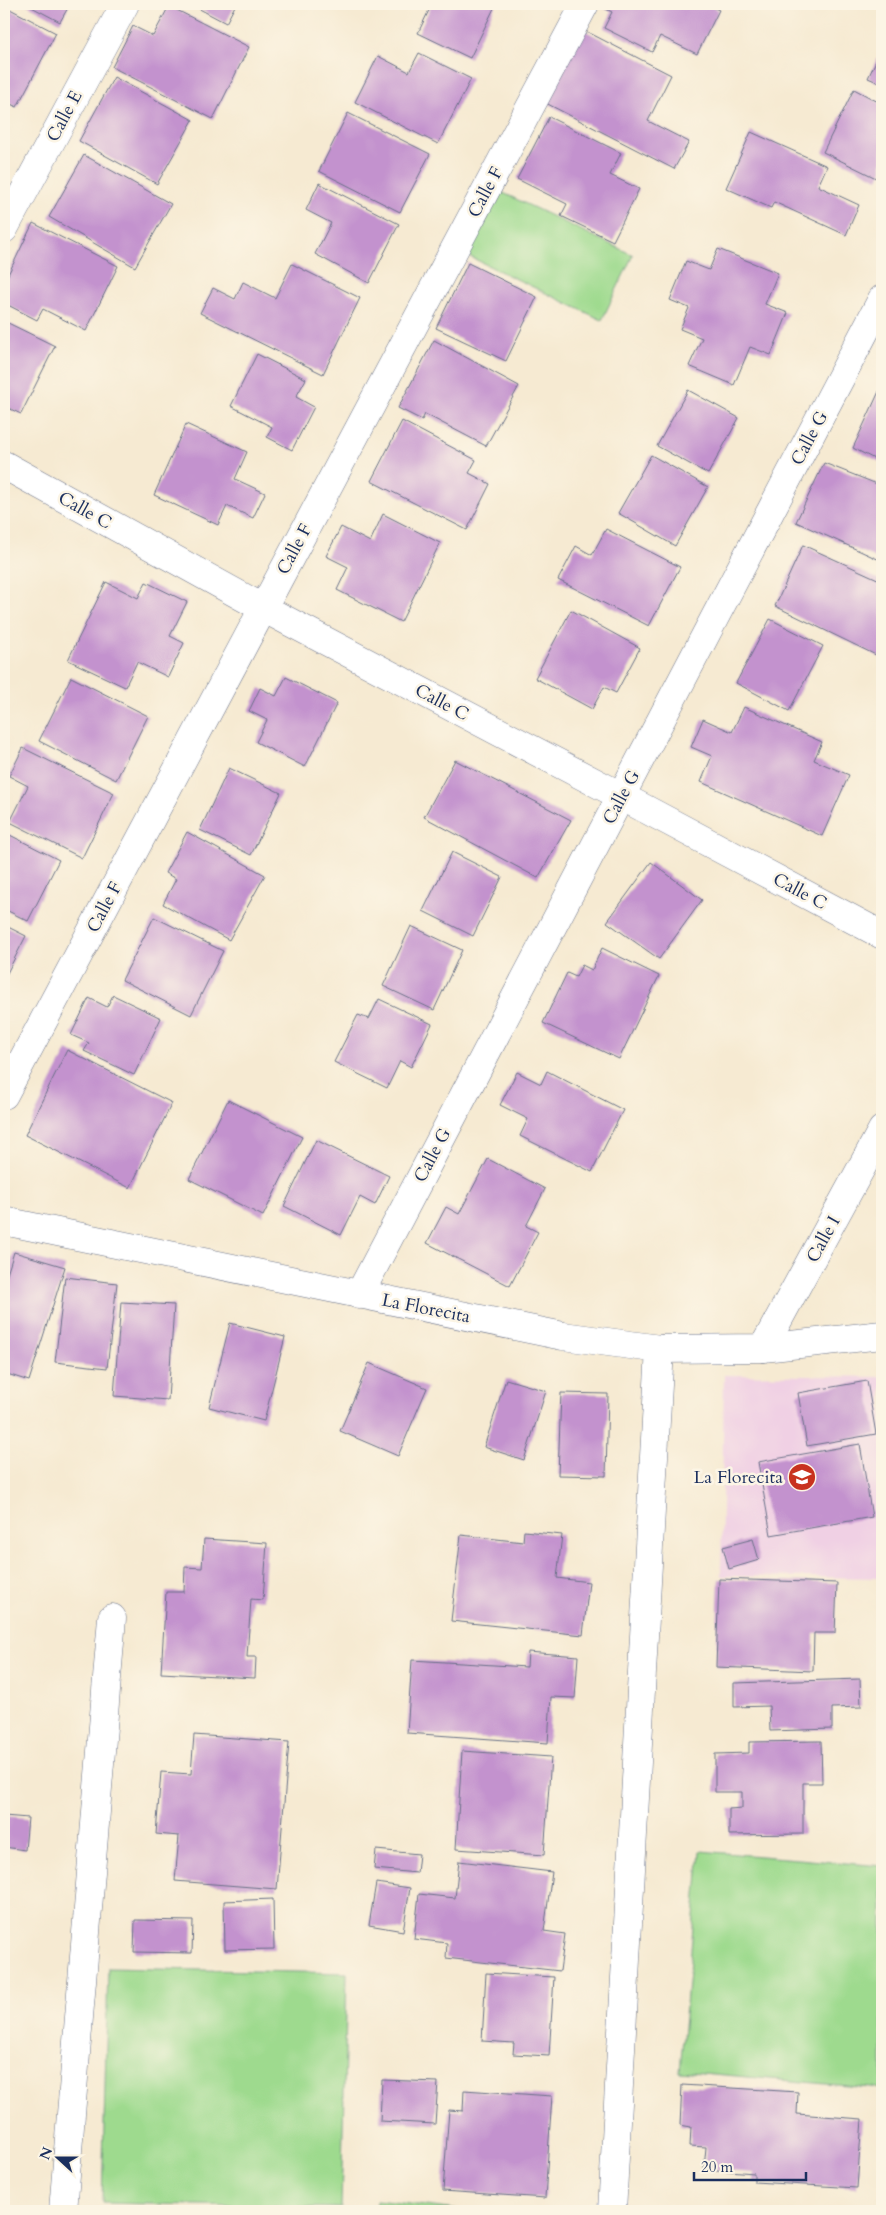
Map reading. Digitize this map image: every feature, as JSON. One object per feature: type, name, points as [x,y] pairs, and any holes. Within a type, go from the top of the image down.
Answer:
[{"type":"street","name":"Calle E","points":[[4,229],[125,4]]},
{"type":"street","name":"Calle F","points":[[4,1095],[585,4]]},
{"type":"street","name":"Calle G","points":[[359,1295],[882,299]]},
{"type":"street","name":"Calle C","points":[[4,465],[263,608],[882,935]]},
{"type":"street","name":"Calle I","points":[[763,1348],[882,1130]]},
{"type":"street","name":"La Florecita","points":[[4,1221],[563,1336],[660,1349],[763,1348],[882,1335]]},
{"type":"street","points":[[612,2211],[660,1349]]},
{"type":"street","points":[[63,2211],[112,1618]]},
{"type":"shaded area","name":"La Florecita","points":[[724,1375],[882,1377],[882,1578],[721,1576]]},
{"type":"green space","points":[[495,189],[633,255],[602,320],[464,254]]},
{"type":"green space","points":[[700,1851],[882,1866],[882,2089],[680,2071]]},
{"type":"green space","points":[[108,1968],[347,1973],[341,2208],[102,2203]]},
{"type":"green space","points":[[377,2200],[465,2211],[376,2211]]},
{"type":"building","points":[[26,4],[70,4],[60,22]]},
{"type":"building","points":[[190,4],[236,4],[226,23]]},
{"type":"building","points":[[432,4],[496,4],[470,58],[418,33]]},
{"type":"building","points":[[596,4],[706,4],[719,10],[697,54],[660,36],[652,52],[604,28],[612,12]]},
{"type":"building","points":[[169,6],[249,47],[213,119],[112,67],[133,26],[153,36]]},
{"type":"building","points":[[10,9],[56,33],[17,107],[4,101],[4,20]]},
{"type":"building","points":[[574,25],[671,75],[648,121],[689,142],[674,169],[536,98]]},
{"type":"building","points":[[882,48],[882,84],[868,78]]},
{"type":"building","points":[[419,53],[471,79],[438,144],[355,102],[378,56],[409,72]]},
{"type":"building","points":[[114,77],[193,120],[157,184],[79,141]]},
{"type":"building","points":[[854,89],[882,104],[882,170],[878,179],[823,152]]},
{"type":"building","points":[[348,113],[430,154],[400,212],[319,171]]},
{"type":"building","points":[[549,117],[621,153],[610,175],[639,189],[613,241],[561,216],[567,204],[517,179]]},
{"type":"building","points":[[751,132],[827,166],[818,186],[859,205],[846,235],[774,202],[771,208],[726,188]]},
{"type":"building","points":[[84,155],[171,204],[135,267],[49,217]]},
{"type":"building","points":[[319,183],[399,224],[369,283],[315,254],[331,223],[306,210]]},
{"type":"building","points":[[33,223],[118,266],[86,331],[43,309],[37,320],[4,303],[4,283]]},
{"type":"building","points":[[718,249],[778,273],[765,304],[788,313],[771,355],[750,347],[734,385],[689,366],[702,338],[680,329],[689,308],[670,300],[686,261],[709,270]]},
{"type":"building","points":[[468,263],[537,297],[506,361],[436,328]]},
{"type":"building","points":[[292,264],[360,298],[323,374],[200,313],[213,288],[235,299],[243,282],[275,298]]},
{"type":"building","points":[[4,321],[55,346],[21,414],[4,406]]},
{"type":"building","points":[[434,340],[519,386],[486,446],[425,414],[422,420],[398,408]]},
{"type":"building","points":[[257,354],[306,379],[296,397],[314,407],[292,450],[267,437],[272,427],[231,406]]},
{"type":"building","points":[[882,385],[882,463],[853,448]]},
{"type":"building","points":[[688,390],[739,418],[708,474],[657,446]]},
{"type":"building","points":[[402,421],[476,460],[469,473],[490,484],[467,530],[371,481]]},
{"type":"building","points":[[186,424],[247,452],[235,479],[265,493],[253,518],[227,506],[218,525],[154,495]]},
{"type":"building","points":[[651,455],[708,487],[675,546],[618,513]]},
{"type":"building","points":[[824,463],[882,486],[882,561],[796,522]]},
{"type":"building","points":[[383,514],[440,543],[401,622],[337,590],[348,567],[326,556],[341,527],[370,542]]},
{"type":"building","points":[[606,529],[680,567],[649,626],[558,580],[576,546],[592,555]]},
{"type":"building","points":[[803,545],[882,581],[882,658],[775,606]]},
{"type":"building","points":[[106,582],[138,598],[146,582],[187,602],[170,636],[184,643],[168,677],[137,662],[125,687],[68,660]]},
{"type":"building","points":[[571,610],[640,648],[616,693],[604,687],[592,709],[535,678]]},
{"type":"building","points":[[770,619],[823,646],[789,711],[736,683]]},
{"type":"building","points":[[71,677],[148,716],[116,780],[39,741]]},
{"type":"building","points":[[286,677],[337,703],[305,767],[256,742],[267,720],[249,711],[260,688],[276,696]]},
{"type":"building","points":[[744,707],[822,742],[814,760],[849,775],[822,836],[701,782],[712,756],[691,747],[703,719],[732,732]]},
{"type":"building","points":[[23,748],[114,793],[82,858],[10,822],[28,786],[9,776]]},
{"type":"building","points":[[455,760],[571,820],[538,878],[424,817]]},
{"type":"building","points":[[229,768],[281,793],[251,855],[200,830]]},
{"type":"building","points":[[4,832],[59,860],[28,921],[4,909]]},
{"type":"building","points":[[187,832],[265,875],[229,940],[163,904],[176,879],[165,873]]},
{"type":"building","points":[[452,852],[502,877],[473,936],[423,911]]},
{"type":"building","points":[[651,862],[702,900],[659,959],[607,922]]},
{"type":"building","points":[[154,917],[223,951],[191,1015],[122,980]]},
{"type":"building","points":[[4,925],[26,936],[4,979]]},
{"type":"building","points":[[411,926],[462,950],[434,1010],[383,986]]},
{"type":"building","points":[[602,948],[659,976],[619,1059],[543,1023],[567,973],[576,977],[582,965],[592,970]]},
{"type":"building","points":[[113,995],[161,1018],[134,1075],[84,1051],[89,1043],[71,1035],[89,998],[107,1007]]},
{"type":"building","points":[[379,999],[432,1024],[411,1067],[400,1061],[387,1088],[334,1062],[358,1015],[369,1019]]},
{"type":"building","points":[[67,1050],[172,1103],[130,1188],[25,1135]]},
{"type":"building","points":[[547,1071],[623,1110],[592,1172],[520,1136],[528,1119],[500,1105],[517,1072],[541,1084]]},
{"type":"building","points":[[228,1100],[302,1137],[263,1216],[189,1179]]},
{"type":"building","points":[[316,1140],[389,1176],[375,1205],[360,1197],[341,1235],[284,1206]]},
{"type":"building","points":[[488,1159],[545,1189],[526,1226],[538,1232],[510,1286],[427,1243],[446,1207],[459,1214]]},
{"type":"building","points":[[14,1252],[65,1267],[29,1381],[4,1373],[4,1284]]},
{"type":"building","points":[[65,1277],[117,1283],[107,1368],[55,1362]]},
{"type":"building","points":[[121,1302],[174,1305],[168,1400],[114,1396]]},
{"type":"building","points":[[230,1323],[285,1337],[264,1421],[209,1407]]},
{"type":"building","points":[[369,1363],[427,1388],[398,1456],[340,1431]]},
{"type":"building","points":[[506,1379],[546,1391],[524,1460],[484,1447]]},
{"type":"building","points":[[867,1381],[876,1434],[807,1446],[798,1393]]},
{"type":"building","points":[[561,1393],[608,1394],[606,1476],[558,1475]]},
{"type":"building","points":[[860,1444],[872,1517],[771,1535],[758,1462]]},
{"type":"building","points":[[524,1531],[562,1535],[557,1578],[589,1582],[583,1635],[451,1621],[461,1535],[523,1542]]},
{"type":"building","points":[[204,1539],[267,1543],[263,1600],[251,1599],[247,1657],[256,1657],[255,1678],[161,1673],[166,1592],[184,1592],[185,1567],[202,1568]]},
{"type":"building","points":[[753,1539],[759,1560],[729,1569],[723,1547]]},
{"type":"building","points":[[719,1579],[837,1583],[835,1633],[814,1633],[813,1671],[716,1667]]},
{"type":"building","points":[[528,1652],[578,1656],[575,1698],[551,1697],[548,1743],[407,1733],[412,1660],[527,1667]]},
{"type":"building","points":[[860,1679],[861,1707],[832,1708],[832,1729],[770,1731],[769,1706],[734,1707],[734,1683]]},
{"type":"building","points":[[4,1694],[8,1694],[5,1740],[4,1740]]},
{"type":"building","points":[[194,1735],[289,1742],[277,1889],[175,1881],[179,1836],[156,1834],[161,1772],[191,1774]]},
{"type":"building","points":[[821,1741],[822,1783],[803,1783],[803,1834],[729,1835],[729,1809],[742,1808],[742,1792],[715,1792],[715,1754],[749,1753],[749,1742]]},
{"type":"building","points":[[462,1751],[551,1757],[544,1855],[456,1849]]},
{"type":"building","points":[[4,1816],[28,1818],[25,1850],[4,1847]]},
{"type":"building","points":[[376,1850],[419,1854],[417,1873],[374,1869]]},
{"type":"building","points":[[459,1861],[552,1872],[544,1931],[565,1934],[560,1971],[446,1958],[447,1943],[414,1939],[419,1894],[455,1898]]},
{"type":"building","points":[[376,1883],[410,1888],[403,1931],[369,1925]]},
{"type":"building","points":[[273,1899],[274,1949],[225,1950],[224,1901]]},
{"type":"building","points":[[135,1920],[193,1921],[192,1953],[134,1952]]},
{"type":"building","points":[[486,1973],[554,1977],[549,2056],[513,2054],[514,2043],[482,2041]]},
{"type":"building","points":[[382,2080],[438,2082],[435,2124],[380,2121]]},
{"type":"building","points":[[682,2085],[798,2092],[797,2114],[862,2119],[857,2188],[754,2182],[754,2173],[704,2169],[706,2147],[690,2146],[691,2127],[680,2125]]},
{"type":"building","points":[[464,2090],[552,2096],[545,2198],[443,2191],[449,2110],[463,2111]]},
{"type":"place","name":"La Florecita","points":[[802,1477]]}]
